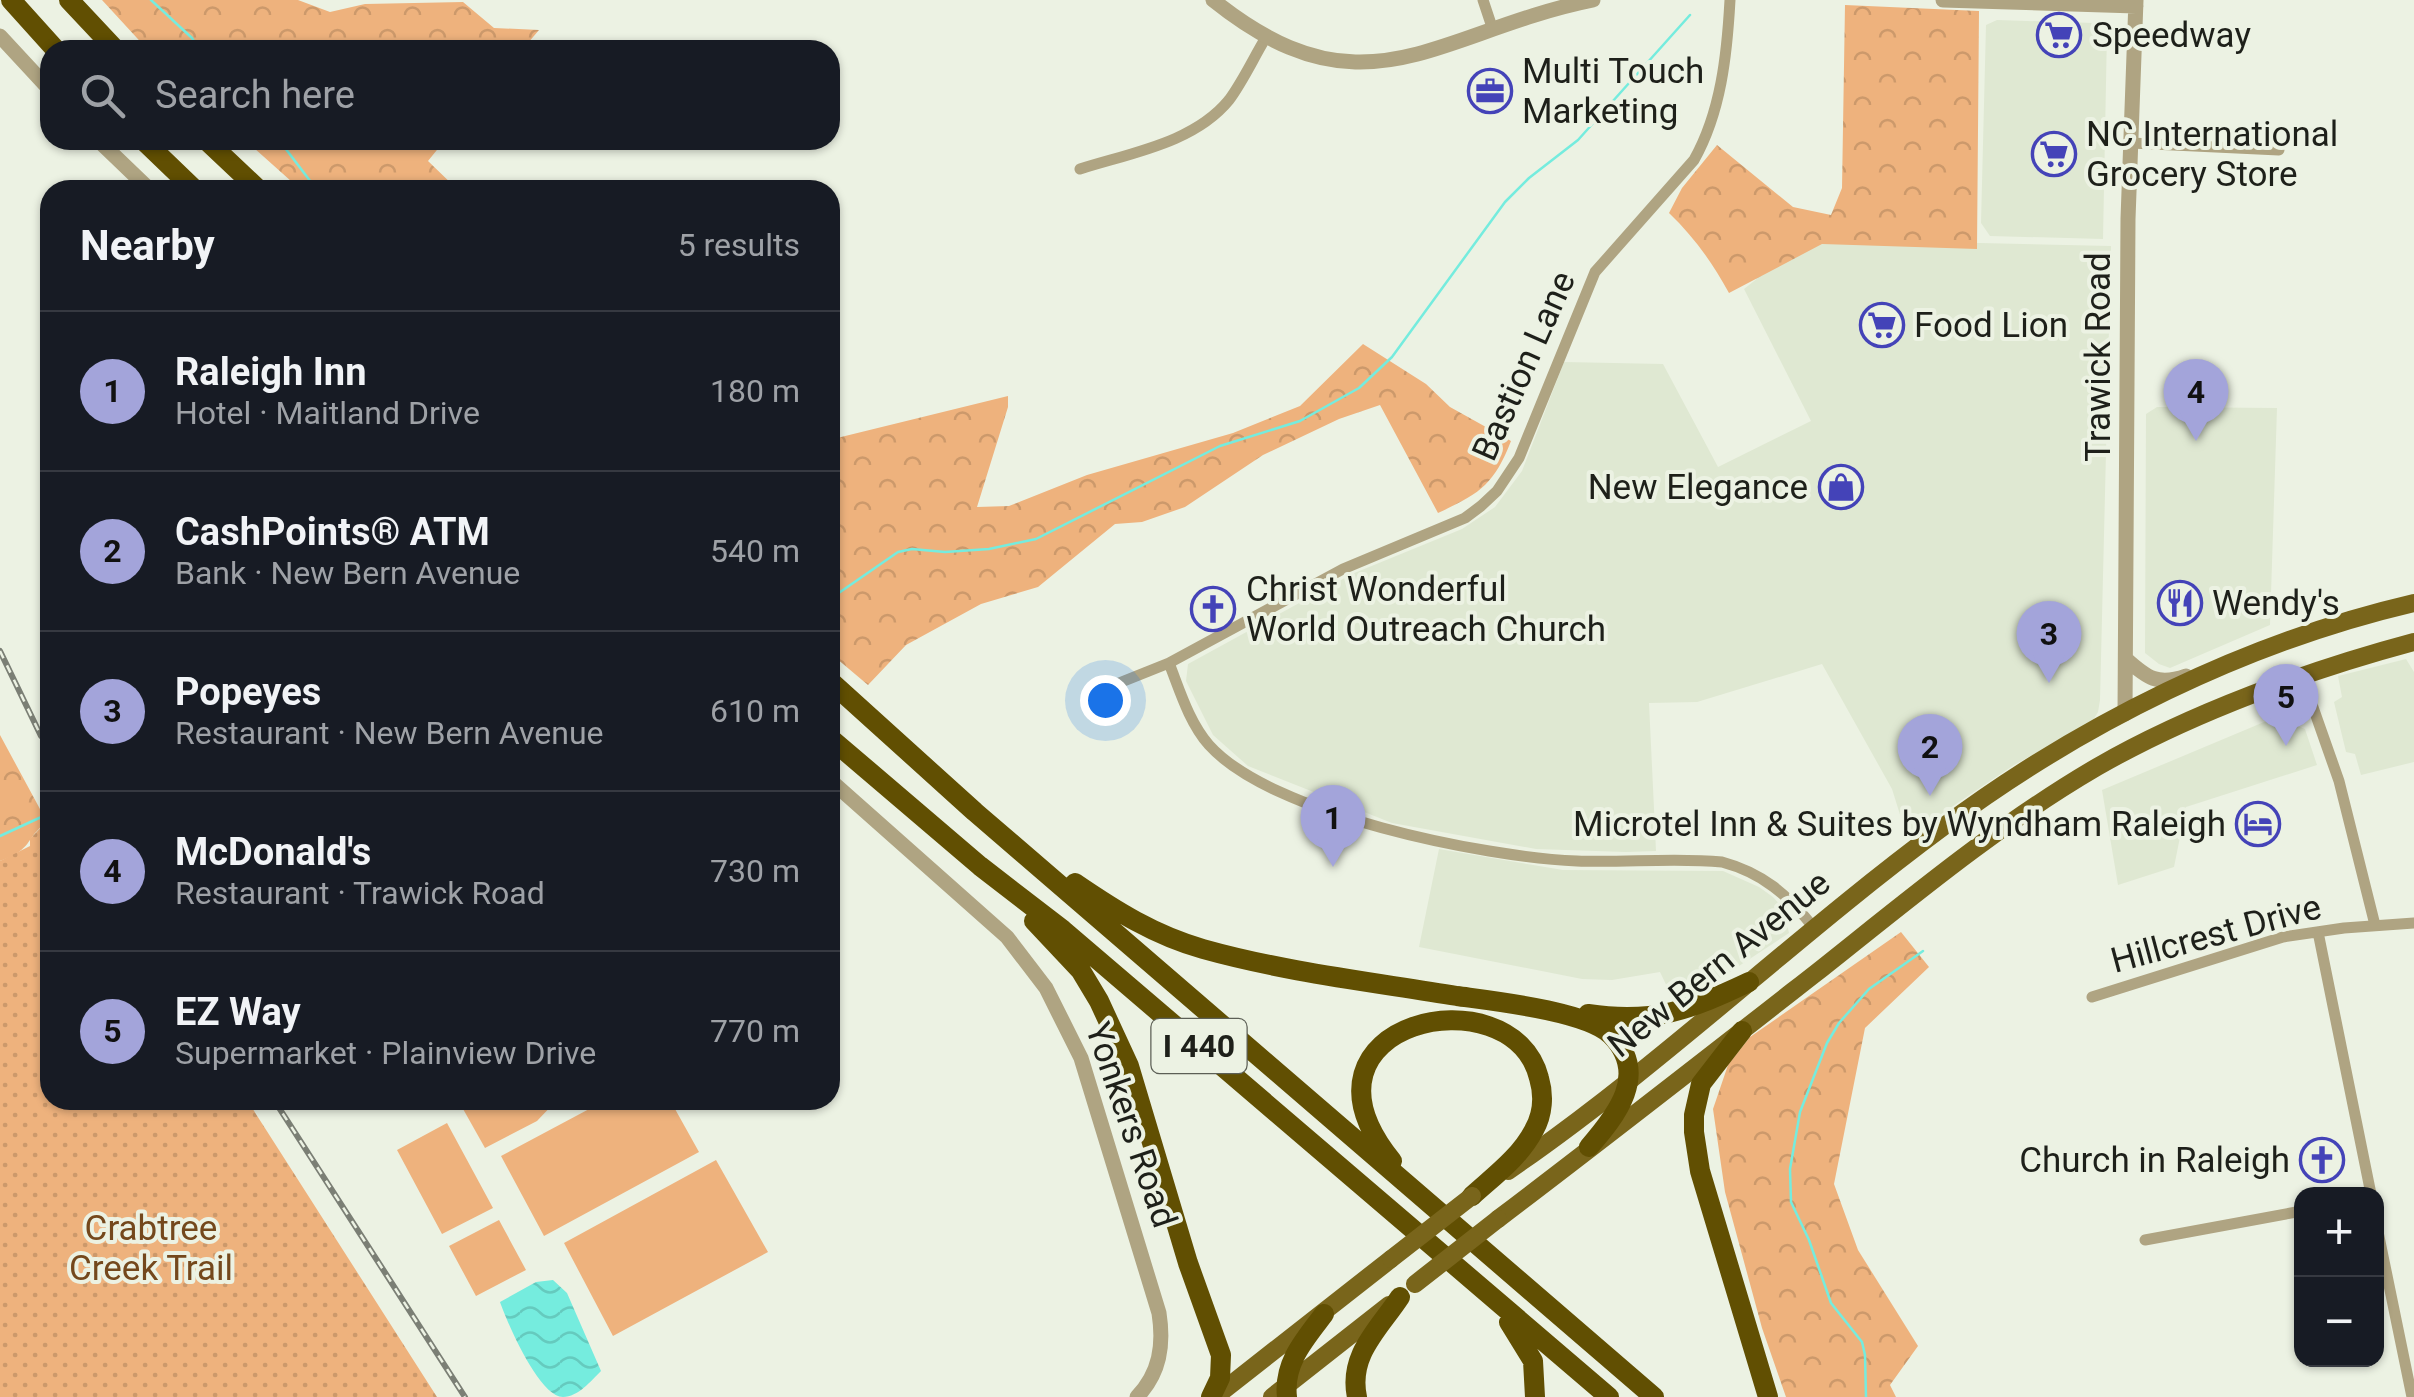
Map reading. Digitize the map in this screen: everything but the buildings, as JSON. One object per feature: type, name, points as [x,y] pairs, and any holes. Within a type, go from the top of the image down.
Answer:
[{"type":"highway","points":[[11,0],[47,40]]},
{"type":"highway","points":[[69,0],[107,40]]},
{"type":"highway","points":[[153,150],[185,180]]},
{"type":"highway","points":[[217,150],[248,180]]},
{"type":"highway","name":"I 440","points":[[840,690],[1016,848],[1654,1397]]},
{"type":"highway","name":"I 440","points":[[840,747],[980,866],[1063,930],[1609,1397]]},
{"type":"highway","points":[[1016,848],[1054,868],[1130,920],[1199,948],[1312,972],[1619,1018],[1654,1017],[1696,1007],[1748,982]]},
{"type":"highway","points":[[980,866],[1081,971],[1129,1066],[1192,1276],[1222,1355],[1213,1397]]},
{"type":"highway","points":[[1516,1005],[1585,1020],[1605,1030],[1623,1053],[1628,1080],[1618,1114],[1590,1148]]},
{"type":"highway","points":[[1422,1198],[1371,1131],[1361,1090],[1371,1057],[1386,1040],[1406,1028],[1439,1021],[1476,1023],[1505,1033],[1525,1048],[1536,1066],[1541,1087],[1540,1113],[1532,1133],[1509,1162],[1472,1196]]},
{"type":"highway","points":[[1742,1031],[1701,1084],[1694,1132],[1700,1171],[1768,1397]]},
{"type":"highway","points":[[1357,1397],[1355,1378],[1360,1355],[1408,1290]]},
{"type":"highway","points":[[1488,1292],[1529,1350],[1535,1373],[1535,1397]]},
{"type":"highway","points":[[1281,1393],[1295,1354],[1324,1314]]},
{"type":"main road","name":"New Bern Avenue","points":[[1213,1397],[1472,1196],[1541,1148],[1714,1013],[1814,928],[1991,793],[2126,714],[2214,672],[2314,632],[2414,603]]},
{"type":"main road","name":"New Bern Avenue","points":[[1281,1393],[1498,1218],[1987,838],[2096,768],[2137,747],[2302,676],[2414,642]]},
{"type":"main road","points":[[2126,714],[2137,747]]},
{"type":"street","points":[[1212,0],[1265,38],[1316,58],[1365,63],[1413,57],[1594,0]]},
{"type":"street","points":[[1483,0],[1493,30]]},
{"type":"street","name":"Bastion Lane","points":[[1119,682],[1169,663],[1343,569],[1465,518],[1497,491],[1518,458],[1596,272],[1702,146],[1713,121],[1721,81],[1730,0]]},
{"type":"street","points":[[1944,0],[2136,3]]},
{"type":"street","name":"Trawick Road","points":[[2126,714],[2128,218],[2136,3]]},
{"type":"street","points":[[0,36],[40,79]]},
{"type":"street","points":[[1080,168],[1165,142],[1210,118],[1230,98],[1265,38]]},
{"type":"street","points":[[2131,143],[2279,150]]},
{"type":"street","points":[[108,150],[140,180]]},
{"type":"street","points":[[2126,659],[2148,679],[2158,682],[2214,672]]},
{"type":"street","points":[[1169,663],[1200,734],[1233,766],[1269,787],[1369,826],[1530,856],[1602,862],[1698,859],[1733,865],[1779,888],[1814,928]]},
{"type":"street","points":[[2302,676],[2339,780],[2375,925]]},
{"type":"street","name":"Yonkers Road","points":[[840,789],[1006,936],[1046,988],[1072,1034],[1159,1313],[1160,1358],[1136,1397]]},
{"type":"street","name":"Hillcrest Drive","points":[[2092,997],[2284,938],[2414,923]]},
{"type":"street","points":[[2318,932],[2370,1187]]},
{"type":"street","points":[[2145,1240],[2294,1212]]},
{"type":"street","points":[[2384,1261],[2412,1397]]},
{"type":"shaded area","points":[[1997,20],[2094,23],[2107,31],[2103,239],[1990,236],[1981,223],[1986,25]]},
{"type":"shaded area","points":[[1807,239],[2111,246],[2100,700],[2092,722],[2014,765],[1907,837],[1892,789],[1822,664],[1697,702],[1649,703],[1656,851],[1626,852],[1536,849],[1392,823],[1248,766],[1213,735],[1186,681],[1188,664],[1352,574],[1462,529],[1495,507],[1522,471],[1564,362],[1663,364],[1718,467],[1811,421],[1744,289]]},
{"type":"shaded area","points":[[2157,407],[2277,408],[2270,625],[2170,668],[2145,653],[2146,414]]},
{"type":"shaded area","points":[[2406,659],[2414,672],[2414,762],[2361,775],[2355,754],[2346,752],[2334,702],[2342,697],[2338,676]]},
{"type":"shaded area","points":[[2276,717],[2305,729],[2317,765],[2186,807],[2174,867],[2118,885],[2102,790]]},
{"type":"shaded area","points":[[1439,849],[1563,870],[1723,871],[1773,897],[1783,908],[1789,933],[1707,987],[1673,999],[1660,972],[1612,980],[1582,979],[1419,947]]},
{"type":"green space","points":[[102,0],[298,0],[330,12],[365,4],[463,2],[494,28],[539,30],[530,40],[139,40]]},
{"type":"green space","points":[[1845,5],[1979,11],[1977,249],[1822,244],[1729,293],[1702,250],[1669,213],[1682,188],[1717,145],[1793,207],[1831,215],[1842,188]]},
{"type":"green space","points":[[256,150],[437,150],[428,161],[448,180],[290,180]]},
{"type":"green space","points":[[1363,344],[1426,384],[1450,407],[1511,441],[1484,486],[1438,513],[1380,405],[1339,419],[1263,455],[1185,507],[1142,522],[1115,524],[1038,587],[981,604],[906,645],[868,685],[840,661],[840,437],[1008,396],[977,507],[1009,506],[1087,475],[1233,433],[1300,406]]},
{"type":"green space","points":[[0,735],[40,809],[40,829],[24,848],[0,861]]},
{"type":"green space","name":"Crabtree Creek Trail","points":[[40,828],[40,1110],[253,1110],[437,1397],[0,1397],[0,861],[30,846],[30,839]]},
{"type":"green space","points":[[1901,932],[1929,967],[1865,1028],[1834,1184],[1858,1250],[1918,1346],[1890,1385],[1896,1397],[1786,1397],[1762,1328],[1725,1192],[1713,1109],[1728,1065],[1750,1037]]},
{"type":"green space","points":[[464,1110],[547,1110],[537,1121],[485,1148]]},
{"type":"green space","points":[[587,1110],[676,1110],[699,1152],[544,1236],[501,1156]]},
{"type":"green space","points":[[447,1123],[493,1208],[442,1234],[397,1150]]},
{"type":"green space","points":[[716,1160],[768,1252],[613,1336],[564,1243]]},
{"type":"green space","points":[[499,1220],[526,1270],[476,1296],[449,1246]]},
{"type":"water","points":[[553,1280],[567,1293],[601,1371],[579,1391],[563,1397],[554,1394],[534,1372],[500,1302],[536,1282]]},
{"type":"waterway","points":[[151,0],[193,40]]},
{"type":"waterway","points":[[840,592],[898,552],[989,549],[1036,539],[1220,446],[1300,421],[1359,388],[1392,357],[1505,202],[1578,140],[1690,15]]},
{"type":"waterway","points":[[287,150],[309,180]]},
{"type":"waterway","points":[[0,836],[40,818]]},
{"type":"waterway","points":[[1866,1397],[1862,1342],[1831,1303],[1791,1202],[1790,1169],[1800,1112],[1839,1023],[1869,989],[1923,951]]},
{"type":"railway","points":[[0,651],[40,734]]},
{"type":"railway","points":[[280,1110],[465,1397]]},
{"type":"place","name":"Speedway","points":[[2059,35]]},
{"type":"place","name":"Multi Touch Marketing","points":[[1490,91]]},
{"type":"place","name":"NC International Grocery Store","points":[[2054,154]]},
{"type":"place","name":"Food Lion","points":[[1882,325]]},
{"type":"place","name":"McDonald's","points":[[2196,441]]},
{"type":"place","name":"New Elegance","points":[[1841,487]]},
{"type":"place","name":"Wendy's","points":[[2180,603]]},
{"type":"place","name":"Christ Wonderful World Outreach Church","points":[[1213,609]]},
{"type":"place","name":"Popeyes","points":[[2049,683]]},
{"type":"place","name":"EZ Way","points":[[2286,746]]},
{"type":"place","name":"CashPoints® ATM","points":[[1930,796]]},
{"type":"place","name":"Microtel Inn & Suites by Wyndham Raleigh","points":[[2258,824]]},
{"type":"place","name":"Raleigh Inn","points":[[1333,867]]},
{"type":"place","name":"Church in Raleigh","points":[[2322,1160]]}]
